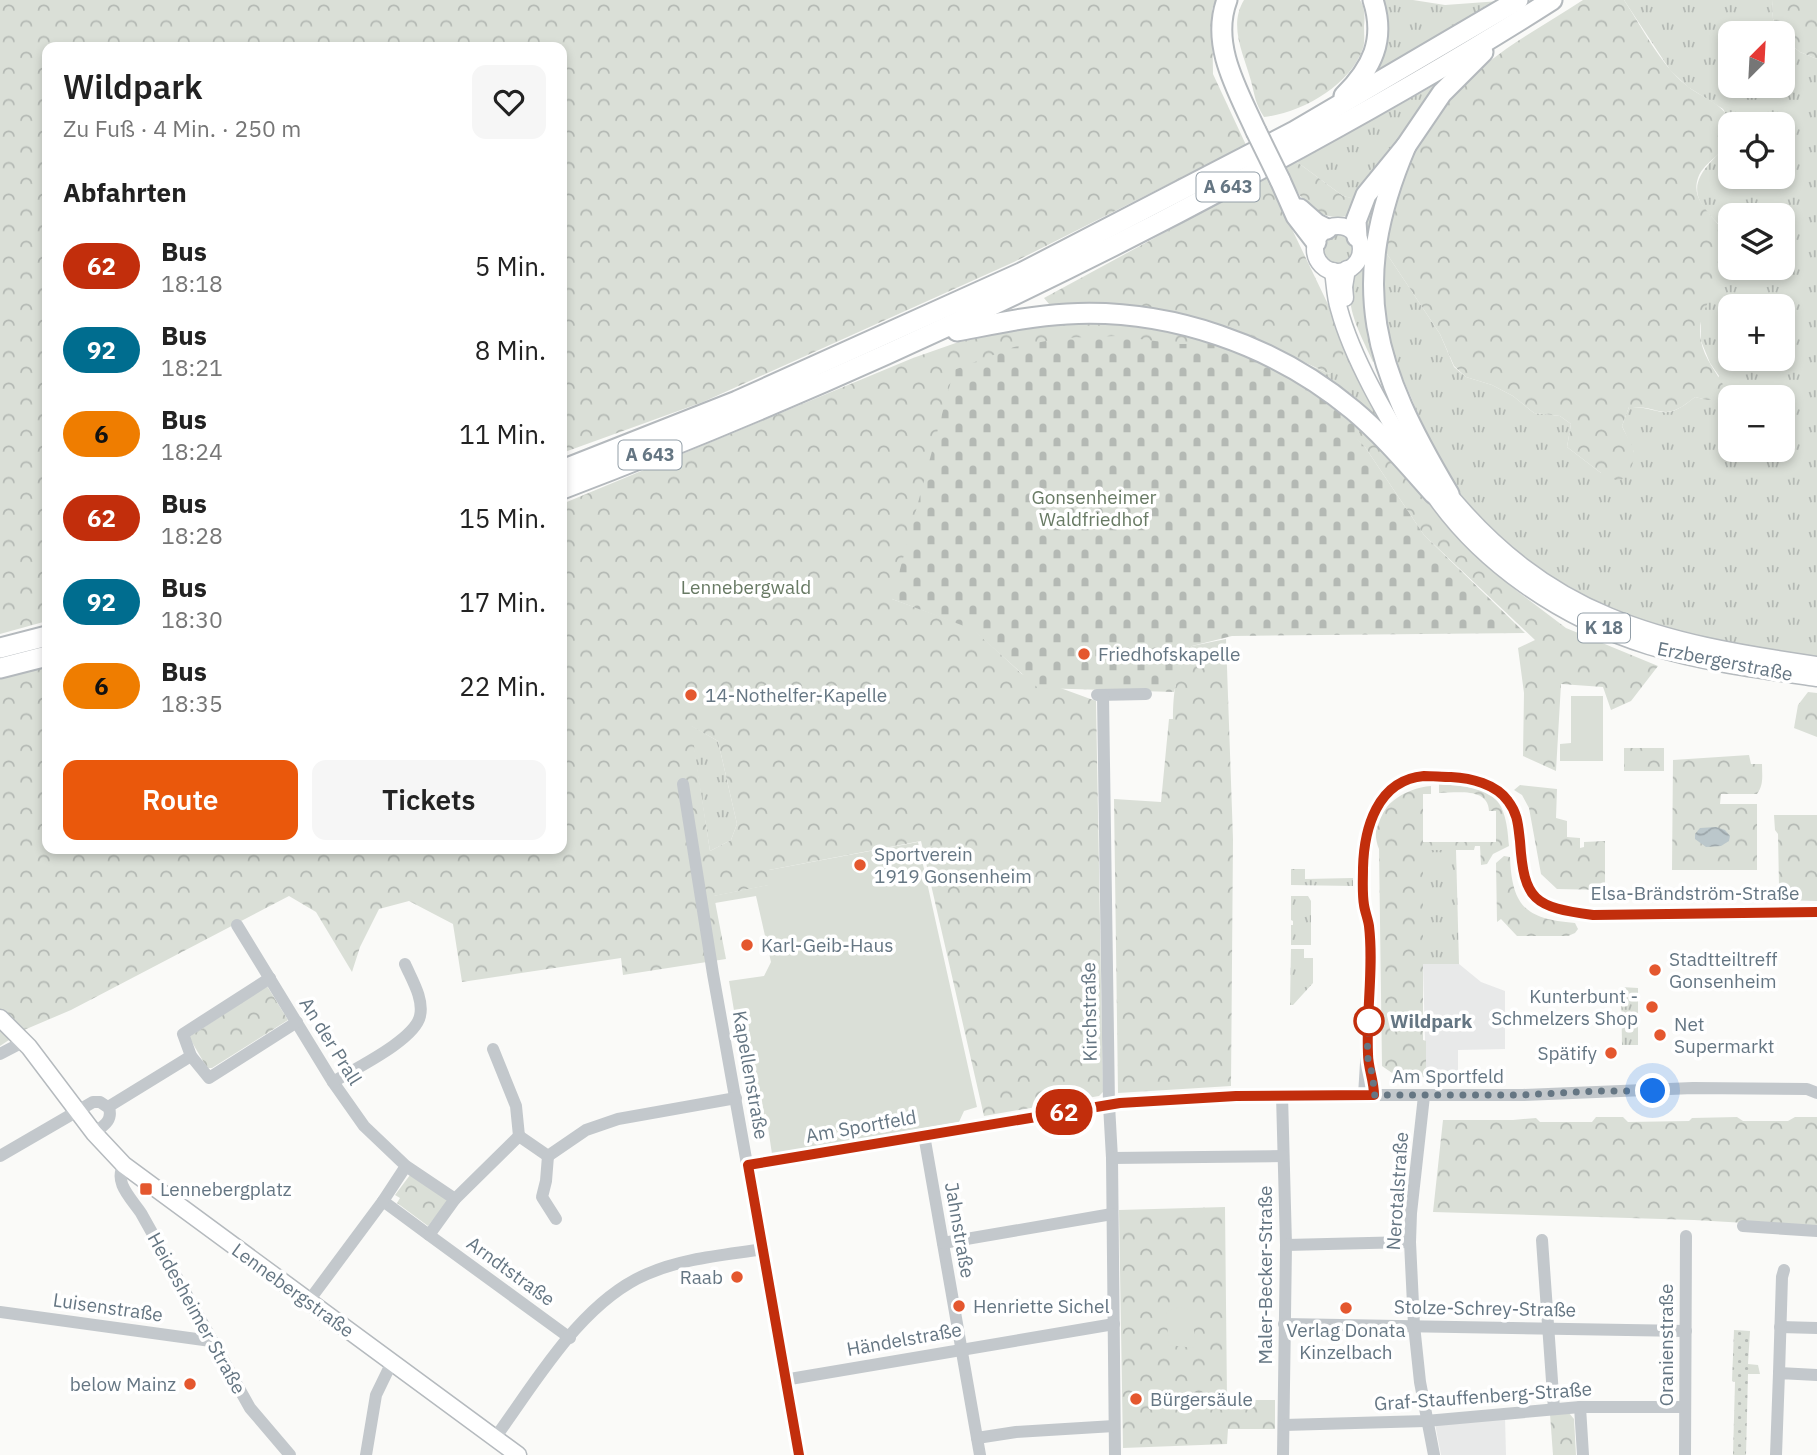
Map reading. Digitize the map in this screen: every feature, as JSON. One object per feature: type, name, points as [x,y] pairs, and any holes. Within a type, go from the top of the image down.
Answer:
[{"type":"highway","points":[[1227,0],[1222,29],[1223,48],[1234,80],[1296,216],[1321,236]]},
{"type":"highway","points":[[1330,110],[1360,80],[1372,60],[1378,25],[1373,0]]},
{"type":"highway","name":"A 643","points":[[567,468],[737,401],[1023,272],[1159,204],[1330,110],[1518,0]]},
{"type":"highway","name":"A 643","points":[[567,487],[739,419],[929,336],[1168,219],[1307,145],[1552,0]]},
{"type":"highway","points":[[1357,237],[1356,221],[1362,204],[1423,119],[1455,78],[1518,22]]},
{"type":"highway","points":[[1406,146],[1385,201],[1375,244],[1373,294],[1382,353],[1398,399],[1441,494]]},
{"type":"highway","points":[[929,336],[1031,317],[1108,314],[1146,318],[1220,336],[1256,349],[1322,387],[1381,435],[1441,494]]},
{"type":"highway","points":[[0,648],[42,637]]},
{"type":"highway","points":[[0,668],[42,657]]},
{"type":"main road","points":[[1340,226],[1357,237],[1360,252],[1354,265],[1340,270],[1320,263],[1315,250],[1321,236],[1340,226]]},
{"type":"main road","points":[[1340,270],[1338,306],[1355,352],[1389,418],[1441,494]]},
{"type":"main road","name":"Erzbergerstraße","points":[[1441,494],[1525,569],[1575,601],[1600,613],[1653,634],[1682,642],[1817,666]]},
{"type":"main road","name":"Erzbergerstraße","points":[[1441,494],[1470,537],[1496,562],[1543,596],[1577,616],[1649,646],[1714,662],[1817,678]]},
{"type":"main road","points":[[0,1018],[39,1060],[78,1112]]},
{"type":"main road","name":"Lennebergstraße","points":[[78,1112],[124,1165],[518,1455]]},
{"type":"street","name":"Kirchstraße","points":[[1115,1455],[1112,1158],[1100,695],[1146,694]]},
{"type":"street","name":"Elsa-Brändström-Straße","points":[[1369,1095],[1373,1077],[1367,1055],[1369,926],[1363,903],[1366,831],[1371,817],[1389,791],[1414,779],[1423,776],[1458,777],[1493,787],[1503,794],[1518,817],[1522,876],[1530,892],[1543,904],[1563,911],[1593,915],[1817,912]]},
{"type":"street","name":"Kapellenstraße","points":[[683,784],[799,1455]]},
{"type":"street","name":"An der Prall","points":[[237,925],[363,1126],[406,1166],[454,1199]]},
{"type":"street","points":[[333,1082],[404,1038],[416,1027],[420,1016],[419,996],[405,964]]},
{"type":"street","points":[[270,978],[184,1034],[191,1056],[209,1078],[297,1022]]},
{"type":"street","points":[[0,1054],[23,1042]]},
{"type":"street","points":[[493,1049],[516,1106],[519,1136],[548,1156]]},
{"type":"street","points":[[108,1107],[191,1056]]},
{"type":"street","name":"Am Sportfeld","points":[[748,1165],[1109,1105],[1177,1099],[1282,1095],[1522,1095],[1693,1088],[1807,1089],[1817,1093]]},
{"type":"street","name":"Maler-Becker-Straße","points":[[1282,1095],[1286,1245],[1283,1455]]},
{"type":"street","name":"Nerotalstraße","points":[[1424,1096],[1410,1242],[1414,1325],[1426,1421],[1434,1455]]},
{"type":"street","points":[[548,1156],[586,1130],[618,1119],[736,1098]]},
{"type":"street","points":[[0,1156],[96,1101],[108,1107],[109,1120],[94,1133]]},
{"type":"street","name":"Jahnstraße","points":[[924,1135],[980,1455]]},
{"type":"street","points":[[429,1235],[454,1199],[519,1136]]},
{"type":"street","points":[[548,1156],[542,1196],[556,1219]]},
{"type":"street","points":[[1112,1158],[1283,1156]]},
{"type":"street","name":"Heidesheimer Straße","points":[[124,1165],[119,1175],[120,1183],[141,1213],[250,1408],[290,1455]]},
{"type":"street","points":[[308,1302],[406,1166]]},
{"type":"street","name":"Arndtstraße","points":[[383,1201],[570,1338]]},
{"type":"street","points":[[943,1243],[1112,1214]]},
{"type":"street","points":[[1743,1226],[1817,1231]]},
{"type":"street","name":"Oranienstraße","points":[[1685,1455],[1686,1236]]},
{"type":"street","points":[[1542,1240],[1554,1409]]},
{"type":"street","points":[[1286,1245],[1410,1242]]},
{"type":"street","points":[[495,1438],[570,1338],[608,1297],[647,1274],[685,1262],[763,1249]]},
{"type":"street","points":[[1776,1455],[1784,1270]]},
{"type":"street","name":"Luisenstraße","points":[[0,1312],[211,1340]]},
{"type":"street","name":"Händelstraße","points":[[784,1380],[1114,1324]]},
{"type":"street","name":"Stolze-Schrey-Straße","points":[[1284,1324],[1686,1331]]},
{"type":"street","points":[[1780,1327],[1817,1328]]},
{"type":"street","points":[[366,1455],[376,1395],[392,1362]]},
{"type":"street","points":[[1779,1373],[1817,1374]]},
{"type":"street","points":[[1580,1407],[1583,1455]]},
{"type":"street","name":"Graf-Stauffenberg-Straße","points":[[1284,1425],[1426,1421],[1580,1407],[1685,1407]]},
{"type":"street","points":[[977,1437],[1114,1426]]},
{"type":"shaded area","points":[[1423,964],[1459,964],[1481,982],[1505,991],[1505,1049],[1458,1050],[1458,1078],[1426,1077]]},
{"type":"shaded area","points":[[1505,1417],[1506,1455],[1441,1455],[1435,1424]]},
{"type":"green space","points":[[0,0],[1216,0],[1212,9],[1213,74],[1246,145],[1014,262],[703,402],[567,451],[567,42],[42,42],[42,622],[0,634]]},
{"type":"green space","points":[[1244,0],[1360,0],[1364,13],[1364,40],[1357,62],[1336,85],[1322,95],[1293,110],[1264,117],[1256,99],[1237,30],[1239,10]]},
{"type":"green space","points":[[1379,0],[1413,0],[1445,5],[1500,1],[1373,74]]},
{"type":"green space","points":[[1583,0],[1624,0],[1668,67],[1692,90],[1724,112],[1718,112],[1718,154],[1702,171],[1696,188],[1703,206],[1718,225],[1718,280],[1721,280],[1703,314],[1700,327],[1705,353],[1723,385],[1718,385],[1718,399],[1695,397],[1669,412],[1629,407],[1622,426],[1633,447],[1634,457],[1628,473],[1618,481],[1601,473],[1567,447],[1571,424],[1560,416],[1534,413],[1513,396],[1492,385],[1466,377],[1454,366],[1440,334],[1383,248],[1399,189],[1424,136],[1460,90],[1506,49]]},
{"type":"green space","points":[[1624,0],[1772,0],[1774,21],[1718,21],[1718,98],[1796,98],[1796,49],[1817,59],[1817,658],[1718,642],[1621,614],[1573,591],[1526,558],[1483,520],[1449,478],[1428,438],[1385,331],[1382,304],[1383,248],[1440,334],[1454,367],[1466,377],[1492,385],[1513,396],[1534,413],[1560,416],[1571,424],[1567,447],[1601,473],[1634,452],[1622,426],[1629,407],[1669,412],[1695,397],[1708,400],[1719,376],[1701,341],[1701,313],[1712,294],[1718,259],[1718,280],[1795,280],[1795,203],[1718,203],[1718,224],[1702,205],[1697,186],[1705,169],[1718,154],[1718,189],[1795,189],[1795,112],[1725,112],[1688,87],[1670,70]]},
{"type":"green space","points":[[1772,0],[1817,0],[1817,59],[1796,49],[1796,21],[1773,19]]},
{"type":"green space","points":[[1447,78],[1353,207],[1351,198],[1343,196],[1297,162]]},
{"type":"green space","points":[[1297,162],[1343,196],[1352,198],[1353,207],[1348,216],[1325,215],[1308,205],[1284,168]]},
{"type":"green space","points":[[1267,177],[1347,344],[1337,369],[1330,374],[1238,332],[1182,315],[1103,303],[1049,304],[1044,298]]},
{"type":"green space","points":[[1379,187],[1378,360],[1373,362],[1355,321],[1350,287],[1352,275],[1364,259],[1365,245],[1361,231]]},
{"type":"green space","points":[[1337,234],[1343,235],[1351,243],[1351,255],[1343,263],[1337,264],[1331,263],[1323,255],[1322,249],[1323,243],[1331,235]]},
{"type":"green space","name":"Lennebergwald","points":[[1094,320],[1153,325],[1214,344],[1178,344],[892,599],[972,628],[1022,674],[1096,701],[1103,1092],[1099,1096],[984,1116],[921,841],[769,870],[769,885],[714,896],[726,959],[623,975],[621,958],[462,982],[453,924],[409,901],[379,909],[360,947],[352,972],[316,912],[289,896],[71,1010],[24,1030],[0,1046],[0,678],[42,667],[42,854],[567,854],[567,502],[913,358],[970,338],[1031,325]],"holes":[[[691,726],[718,741],[737,824],[731,840],[710,851]]]},
{"type":"green space","name":"Gonsenheimer Waldfriedhof","points":[[1117,336],[1178,344],[1214,344],[1243,354],[1301,383],[1336,406],[1360,430],[1356,438],[1365,447],[1424,535],[1525,633],[1232,636],[1192,646],[1183,659],[1174,692],[1038,688],[972,629],[892,599],[954,370],[1014,347],[1062,338]]},
{"type":"green space","points":[[1347,344],[1391,431],[1288,356],[1330,374]]},
{"type":"green space","points":[[1360,430],[1425,494],[1464,543],[1517,591],[1566,628],[1658,666],[1631,701],[1611,710],[1603,687],[1561,684],[1556,771],[1523,756],[1524,693],[1518,648],[1535,640],[1424,535],[1365,447],[1355,438]]},
{"type":"green space","points":[[1226,639],[1233,839],[1231,1086],[1118,1093],[1114,799],[1161,802],[1169,719],[1173,719],[1175,690],[1182,663],[1192,646]]},
{"type":"green space","points":[[1808,692],[1817,693],[1817,737],[1794,728],[1798,705]]},
{"type":"green space","points":[[1571,696],[1603,696],[1603,761],[1560,761],[1560,744],[1571,743]]},
{"type":"green space","points":[[690,725],[718,741],[737,824],[731,840],[710,851]]},
{"type":"green space","points":[[1624,748],[1664,748],[1664,771],[1624,771]]},
{"type":"green space","points":[[1749,755],[1751,764],[1762,764],[1759,791],[1757,794],[1721,794],[1720,804],[1757,804],[1757,870],[1672,870],[1673,760]]},
{"type":"green space","points":[[1439,784],[1471,788],[1492,796],[1504,814],[1509,846],[1493,854],[1487,864],[1481,865],[1480,846],[1475,846],[1474,850],[1423,850],[1423,1040],[1426,1041],[1426,1077],[1395,1075],[1382,1066],[1379,849],[1376,837],[1381,815],[1397,798],[1419,788],[1431,786],[1431,794],[1423,794],[1423,842],[1496,842],[1496,811],[1489,811],[1487,803],[1477,795],[1462,792],[1439,793]]},
{"type":"green space","points":[[1520,785],[1557,789],[1556,818],[1567,821],[1567,837],[1580,838],[1580,848],[1584,847],[1584,842],[1605,841],[1605,890],[1557,889],[1541,874],[1529,808],[1522,795],[1514,790]]},
{"type":"green space","points":[[1774,815],[1817,815],[1817,901],[1775,900],[1774,889],[1779,886],[1778,834],[1775,830]]},
{"type":"green space","name":"Sportverein 1919 Gonsenheim","points":[[918,842],[977,1107],[964,1111],[959,1122],[772,1154],[766,1114],[752,1116],[729,981],[764,976],[771,962],[756,896],[715,903],[713,896],[768,885],[769,870]]},
{"type":"green space","points":[[1423,849],[1456,850],[1459,964],[1423,964]]},
{"type":"green space","points":[[1504,856],[1510,857],[1514,888],[1525,907],[1544,918],[1575,923],[1578,929],[1575,933],[1568,936],[1517,936],[1501,919],[1497,922],[1496,863]]},
{"type":"green space","points":[[1291,869],[1305,869],[1305,879],[1353,878],[1353,886],[1291,885]]},
{"type":"green space","points":[[1291,896],[1308,896],[1311,901],[1311,945],[1291,945]]},
{"type":"green space","points":[[1291,949],[1304,949],[1304,958],[1313,958],[1313,983],[1293,1005],[1290,1005]]},
{"type":"green space","points":[[267,986],[288,1020],[212,1068],[207,1068],[189,1037]]},
{"type":"green space","points":[[1621,987],[1638,988],[1638,1045],[1622,1045]]},
{"type":"green space","points":[[1596,1117],[1623,1117],[1628,1122],[1737,1117],[1743,1121],[1788,1121],[1795,1117],[1817,1117],[1817,1227],[1694,1220],[1433,1212],[1443,1120],[1536,1118],[1540,1122],[1592,1122]]},
{"type":"green space","points":[[410,1175],[447,1199],[428,1226],[397,1203],[400,1198],[395,1195]]},
{"type":"green space","points":[[1225,1207],[1227,1400],[1275,1400],[1275,1429],[1228,1429],[1227,1444],[1123,1448],[1119,1210]]},
{"type":"green space","points":[[1179,1307],[1191,1311],[1196,1344],[1194,1348],[1169,1345],[1166,1312]]},
{"type":"green space","points":[[1734,1330],[1750,1331],[1748,1364],[1758,1365],[1760,1374],[1748,1374],[1746,1455],[1733,1455]]},
{"type":"green space","points":[[1569,1413],[1574,1419],[1576,1455],[1553,1455],[1550,1414]]},
{"type":"water","points":[[1716,827],[1725,830],[1730,836],[1729,841],[1721,846],[1706,847],[1695,839],[1700,828]]},
{"type":"bus line","name":"62","points":[[799,1455],[748,1165],[1120,1103],[1236,1096],[1374,1095],[1373,1077],[1367,1055],[1369,926],[1363,903],[1364,849],[1366,831],[1379,802],[1389,791],[1406,781],[1423,776],[1458,777],[1493,787],[1503,794],[1518,817],[1522,876],[1530,892],[1543,904],[1563,911],[1593,915],[1817,912]]},
{"type":"place","name":"Friedhofskapelle","points":[[1084,654]]},
{"type":"place","name":"14-Nothelfer-Kapelle","points":[[691,695]]},
{"type":"place","name":"Sportverein 1919 Gonsenheim","points":[[860,865]]},
{"type":"place","name":"Karl-Geib-Haus","points":[[747,945]]},
{"type":"place","name":"Stadtteiltreff Gonsenheim","points":[[1655,970]]},
{"type":"place","name":"Kunterbunt - Schmelzers Shop","points":[[1652,1007]]},
{"type":"place","name":"Wildpark","points":[[1369,1021]]},
{"type":"place","name":"Net Supermarkt","points":[[1660,1035]]},
{"type":"place","name":"Spätify","points":[[1611,1053]]},
{"type":"place","name":"Lennebergplatz","points":[[146,1189]]},
{"type":"place","name":"Raab","points":[[737,1277]]},
{"type":"place","name":"Henriette Sichel","points":[[959,1306]]},
{"type":"place","name":"Verlag Donata Kinzelbach","points":[[1346,1308]]},
{"type":"place","name":"below Mainz","points":[[190,1384]]},
{"type":"place","name":"Bürgersäule","points":[[1136,1399]]},
{"type":"route","points":[[1369,1021],[1367,1055],[1373,1077],[1374,1095],[1522,1095],[1653,1091]]}]
